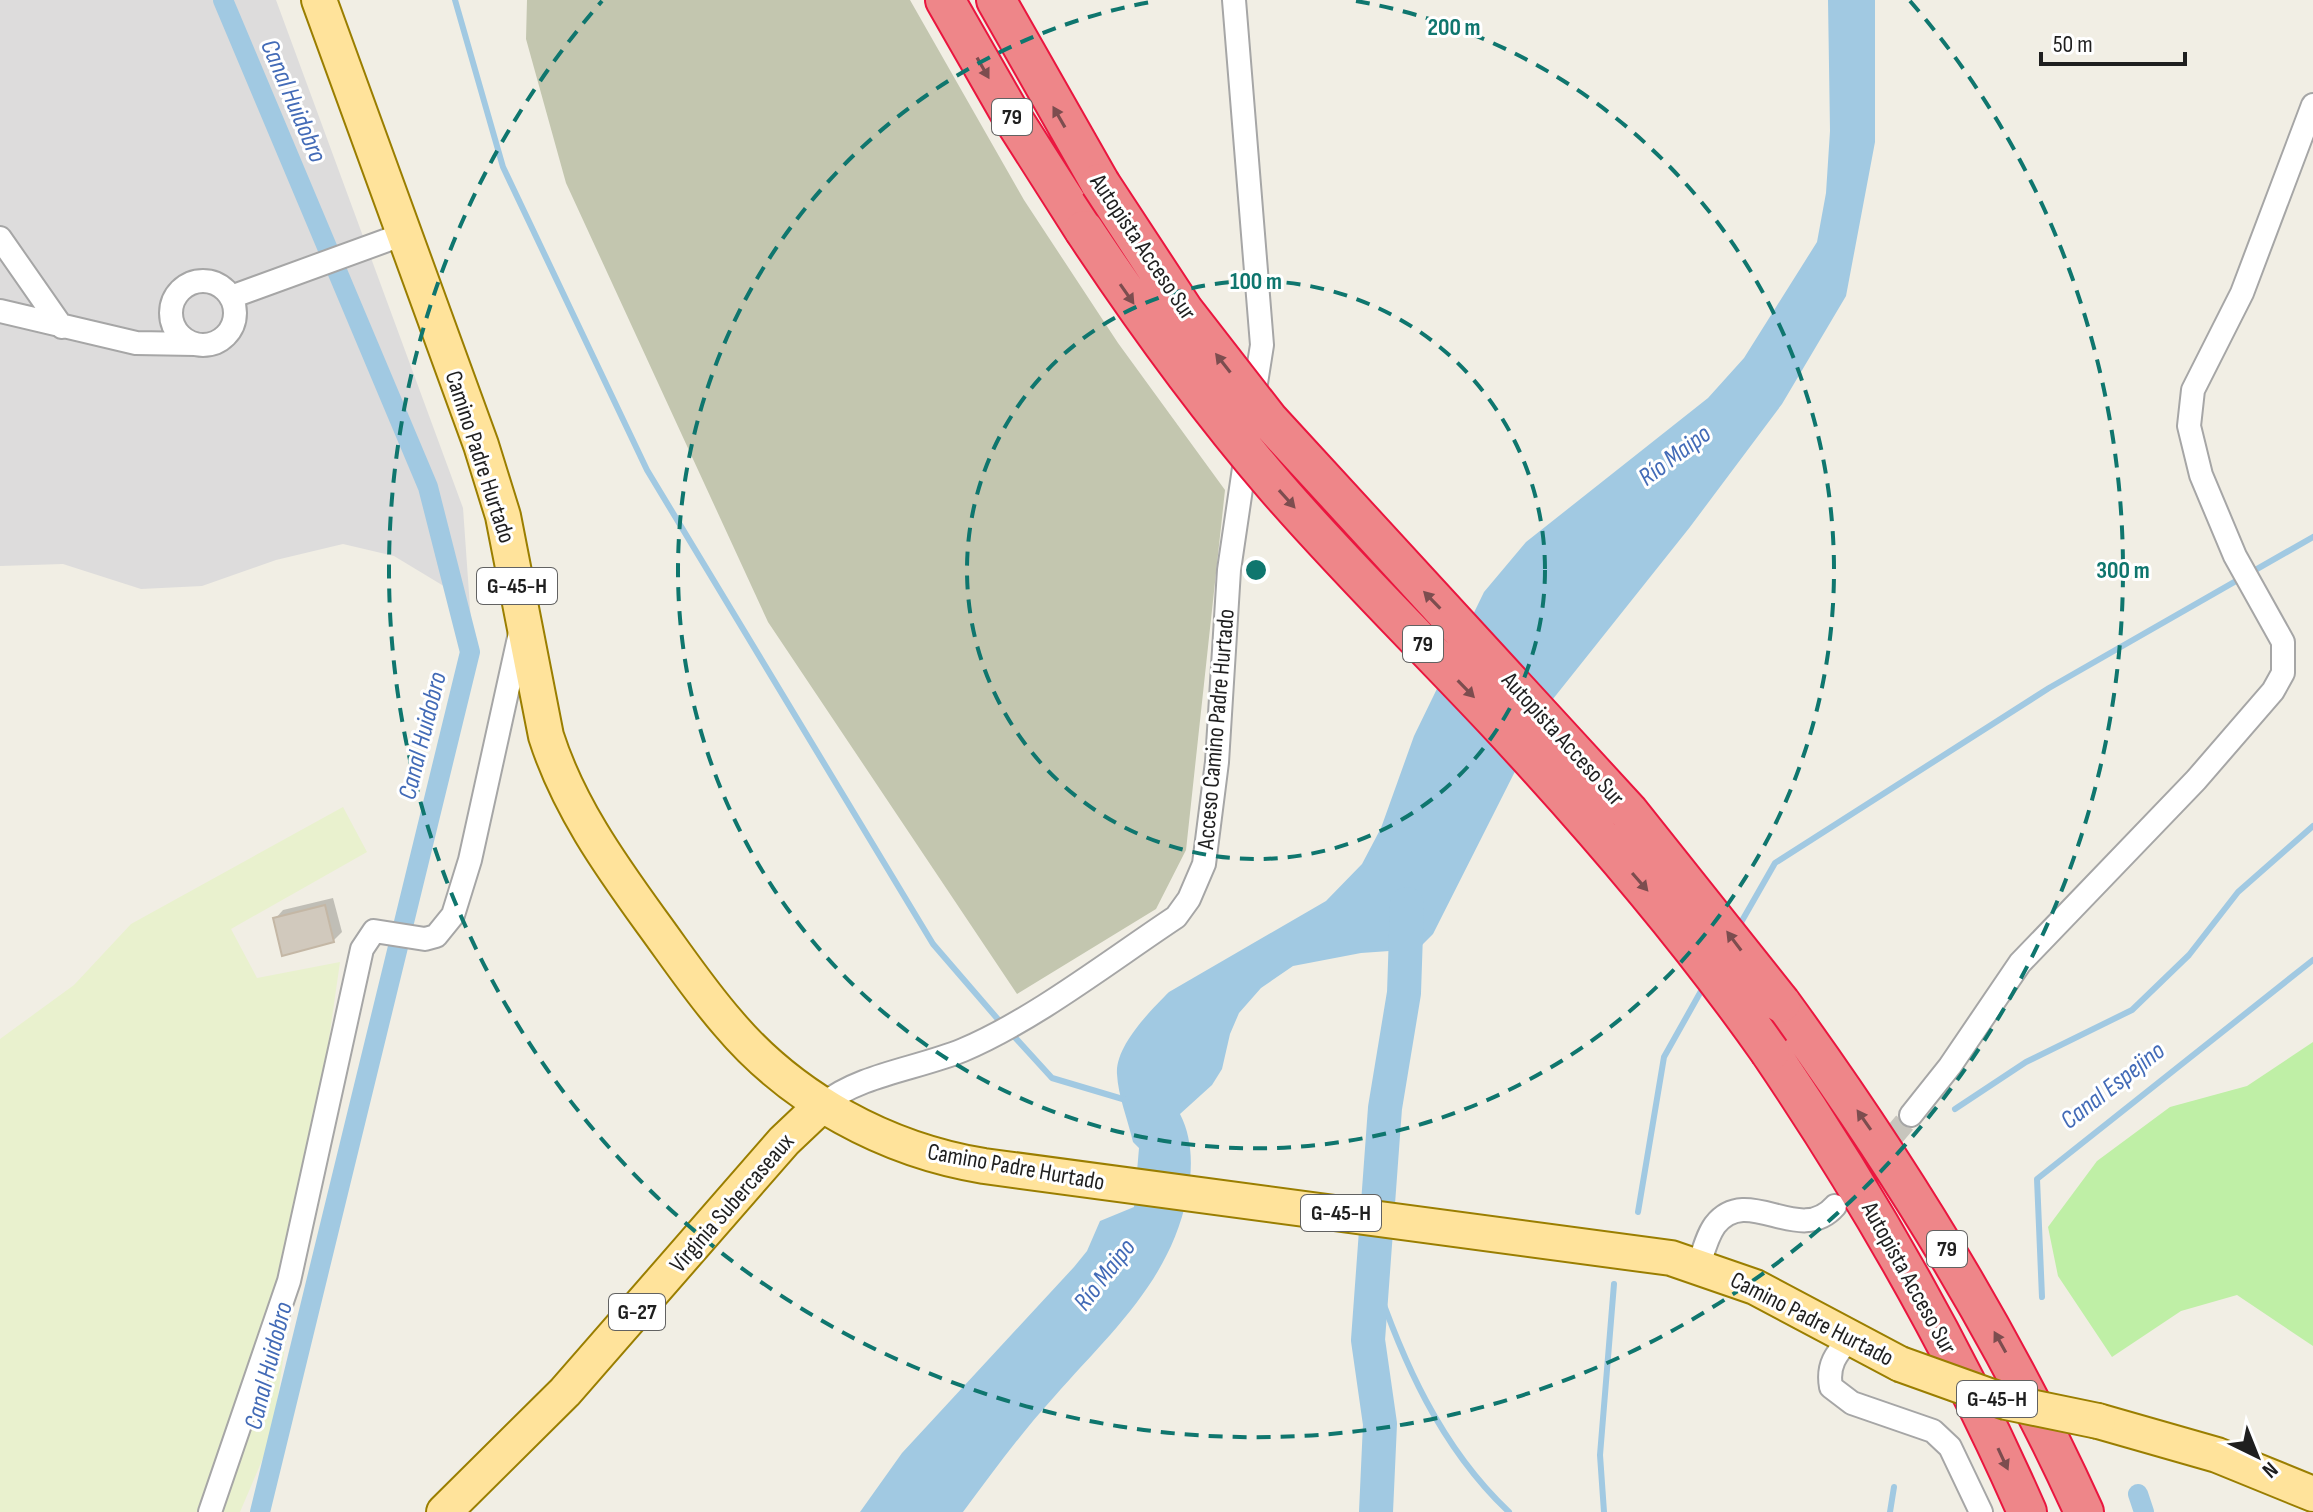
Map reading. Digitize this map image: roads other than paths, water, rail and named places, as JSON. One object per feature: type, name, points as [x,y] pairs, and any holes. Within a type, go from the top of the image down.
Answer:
[{"type":"highway","name":"Autopista Acceso Sur","points":[[945,0],[1012,117],[1084,230],[1154,333],[1239,443],[1322,538],[1497,722],[1614,852],[1696,951],[1770,1052],[1852,1176],[1914,1282],[1978,1405],[2027,1512]]},
{"type":"highway","name":"Autopista Acceso Sur","points":[[996,0],[1100,183],[1184,311],[1268,419],[1629,812],[1781,1003],[1878,1140],[1963,1276],[2035,1408],[2084,1512]]},
{"type":"main road","name":"Camino Padre Hurtado","points":[[319,0],[494,488],[524,616],[546,736],[557,769],[588,828],[623,882],[729,1025],[770,1066],[822,1105],[890,1140],[931,1155],[1075,1178],[1608,1248],[1699,1265],[1768,1293],[1900,1364],[2006,1402],[2098,1421],[2217,1455],[2313,1494]]},
{"type":"main road","name":"Virginia Subercaseaux","points":[[444,1512],[565,1392],[784,1141],[822,1105]]},
{"type":"street","name":"Acceso Camino Padre Hurtado","points":[[822,1105],[844,1088],[965,1049],[1034,1010],[1176,917],[1189,899],[1204,864],[1217,762],[1229,570],[1262,345],[1234,0]]},
{"type":"street","points":[[1911,1115],[1950,1066],[2020,963],[2196,780],[2273,691],[2283,673],[2285,654],[2263,603],[2235,556],[2198,463],[2189,426],[2193,390],[2242,293],[2313,105]]},
{"type":"street","points":[[231,297],[404,234]]},
{"type":"street","points":[[0,238],[62,327]]},
{"type":"street","points":[[0,311],[136,343],[195,344],[216,342],[232,328],[235,307],[224,289],[205,281],[185,287],[178,294],[171,314],[173,324],[186,340],[195,344]]},
{"type":"street","points":[[210,1512],[289,1281],[362,949],[370,933],[436,936],[453,915],[470,860],[524,616]]},
{"type":"street","points":[[1699,1265],[1713,1228],[1730,1214],[1756,1210],[1804,1223],[1821,1219],[1835,1206]]},
{"type":"street","points":[[1850,1338],[1834,1357],[1828,1373],[1831,1387],[1852,1403],[1933,1431],[1950,1447],[1981,1512]]},
{"type":"water","points":[[1828,0],[1875,0],[1875,142],[1846,296],[1782,404],[1690,527],[1549,704],[1433,934],[1418,949],[1361,953],[1293,966],[1261,988],[1239,1013],[1230,1034],[1222,1069],[1212,1085],[1180,1114],[1191,1155],[1187,1197],[1178,1228],[1152,1281],[1116,1329],[1030,1425],[963,1512],[860,1512],[902,1453],[1074,1267],[1087,1251],[1100,1221],[1134,1207],[1139,1148],[1133,1142],[1117,1074],[1122,1052],[1136,1029],[1169,992],[1326,901],[1362,864],[1381,828],[1414,736],[1484,592],[1526,542],[1708,398],[1744,358],[1817,242],[1826,193],[1830,131]]},
{"type":"waterway","name":"Canal Huidobro","points":[[223,0],[428,487],[470,652],[260,1512]]},
{"type":"waterway","points":[[455,0],[503,167],[647,470],[933,944],[1002,1024]]},
{"type":"waterway","points":[[1739,926],[1775,863],[2049,688],[2313,537]]},
{"type":"waterway","points":[[1955,1109],[2026,1062],[2132,1010],[2189,955],[2238,892],[2313,826]]},
{"type":"waterway","name":"Río Maipo","points":[[1376,1512],[1380,1424],[1368,1340],[1385,1108],[1404,993],[1407,904]]},
{"type":"waterway","name":"Canal Espejino","points":[[2042,1297],[2037,1179],[2313,960]]},
{"type":"waterway","points":[[1638,1212],[1664,1057],[1705,984]]},
{"type":"waterway","points":[[1010,1032],[1052,1078],[1126,1100]]},
{"type":"waterway","points":[[1372,1271],[1410,1369],[1443,1431],[1485,1487],[1509,1512]]},
{"type":"waterway","points":[[1604,1512],[1600,1455],[1614,1284]]},
{"type":"waterway","points":[[1890,1512],[1894,1487]]},
{"type":"waterway","name":"Canal Espejino","points":[[2138,1494],[2144,1512]]},
{"type":"tunnel","points":[[1848,1190],[1911,1115]]}]
